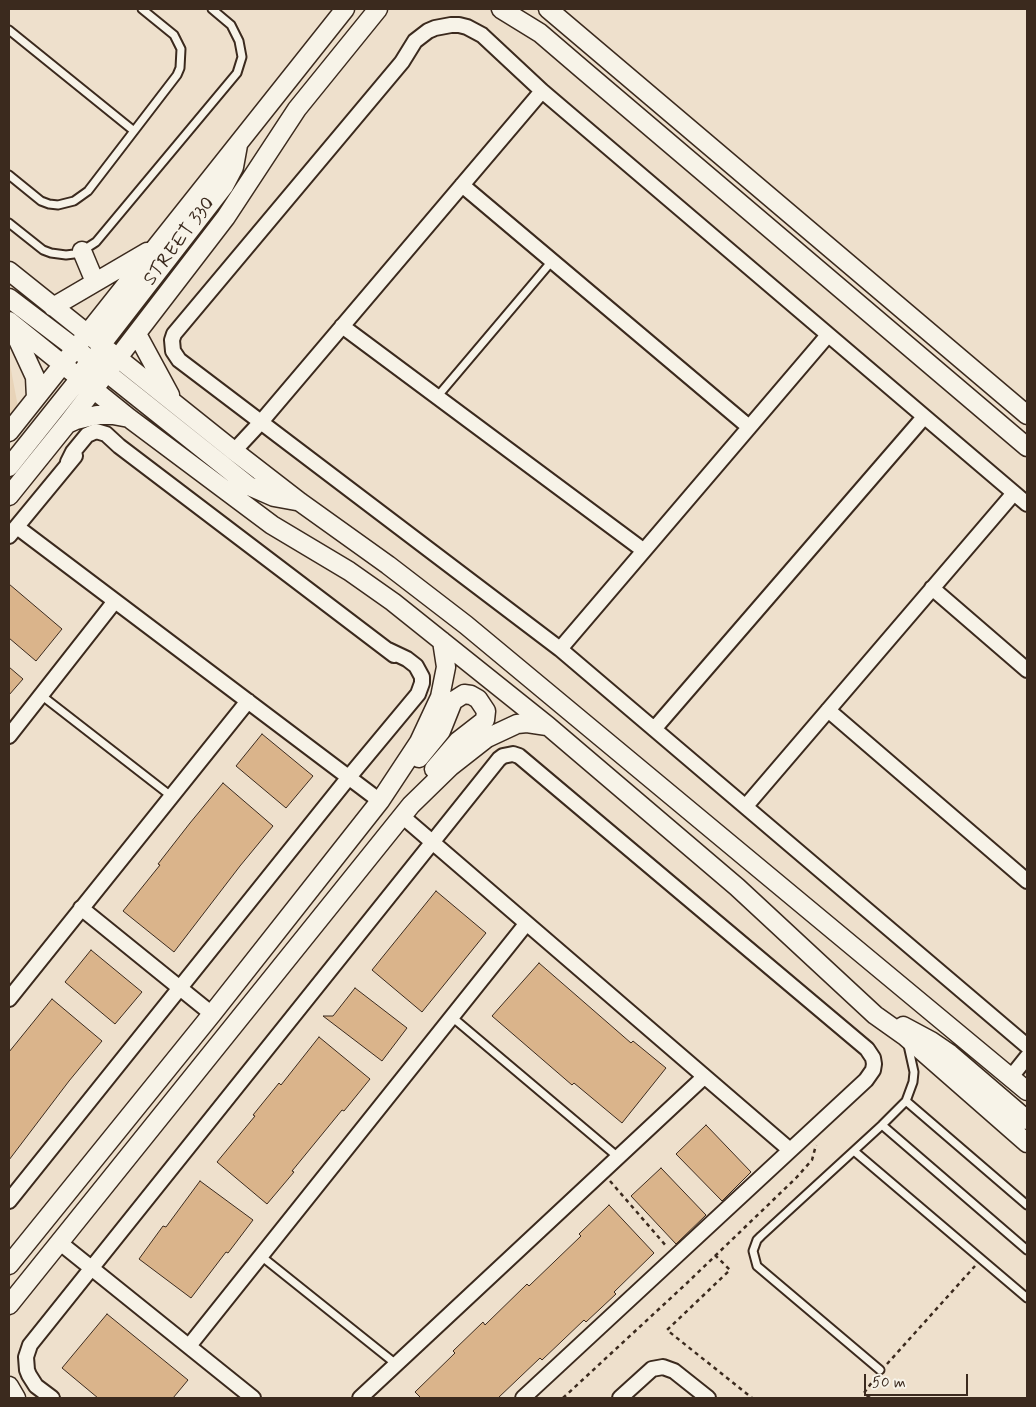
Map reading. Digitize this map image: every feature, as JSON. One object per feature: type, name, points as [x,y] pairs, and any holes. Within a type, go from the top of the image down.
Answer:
[{"type":"street","name":"STREET 330","points":[[9,496],[67,424],[91,361],[156,247],[345,9]]},
{"type":"street","name":"STREET 330","points":[[9,432],[64,365],[117,358],[226,217],[298,109],[378,9]]},
{"type":"street","points":[[501,9],[540,34],[582,69],[1027,448]]},
{"type":"street","points":[[548,9],[1027,415]]},
{"type":"street","points":[[1027,504],[542,91],[482,35],[467,27],[451,25],[435,28],[415,41],[402,62],[174,334],[172,345],[179,360],[560,649],[1027,1046]]},
{"type":"street","points":[[234,451],[261,422],[542,91]]},
{"type":"street","points":[[9,467],[224,186],[234,167],[238,142]]},
{"type":"street","points":[[462,185],[749,427]]},
{"type":"street","points":[[53,307],[156,247]]},
{"type":"street","points":[[82,251],[95,282]]},
{"type":"street","points":[[9,271],[53,307],[130,418],[272,525],[373,587],[548,726],[737,887],[875,1014],[906,1037],[1027,1143]]},
{"type":"street","points":[[9,298],[249,486],[274,497],[300,502]]},
{"type":"street","points":[[9,321],[64,365]]},
{"type":"street","points":[[9,321],[35,377],[36,398]]},
{"type":"street","points":[[342,326],[643,550]]},
{"type":"street","points":[[137,334],[173,402]]},
{"type":"street","points":[[560,649],[828,335]]},
{"type":"street","points":[[117,358],[300,502],[466,624],[1027,1091]]},
{"type":"street","points":[[67,424],[97,415],[114,415],[130,418]]},
{"type":"street","points":[[655,728],[924,417]]},
{"type":"street","points":[[9,1201],[180,987],[349,777],[403,711],[412,693],[412,676],[406,667],[388,650],[119,446],[106,434],[92,432],[84,438],[76,447],[68,462],[13,531],[116,601],[349,777],[380,801]]},
{"type":"street","points":[[746,806],[1014,493]]},
{"type":"street","points":[[932,588],[1027,670]]},
{"type":"street","points":[[9,736],[116,601]]},
{"type":"street","points":[[11,1262],[212,1014],[380,801],[416,748],[440,697],[446,668],[442,641]]},
{"type":"street","points":[[380,801],[397,786],[441,731],[453,701],[464,694],[473,696],[484,707],[487,716],[485,720],[452,747],[417,791],[407,811]]},
{"type":"street","points":[[9,999],[248,701]]},
{"type":"street","points":[[828,710],[1026,877]]},
{"type":"street","points":[[9,1305],[407,811],[450,767],[487,738],[517,724],[532,723],[548,726]]},
{"type":"street","points":[[52,1398],[36,1386],[29,1376],[26,1363],[30,1345],[499,759],[508,754],[518,756],[867,1049],[873,1058],[874,1064],[870,1075],[523,1398]]},
{"type":"street","points":[[407,811],[432,843],[790,1150]]},
{"type":"street","points":[[81,908],[212,1014]]},
{"type":"street","points":[[188,1346],[526,924]]},
{"type":"street","points":[[875,1014],[909,1028],[950,1054],[1027,1120]]},
{"type":"street","points":[[1011,1077],[1027,1057]]},
{"type":"street","points":[[360,1398],[704,1077]]},
{"type":"street","points":[[60,1242],[253,1398]]},
{"type":"street","points":[[620,1398],[652,1369],[663,1367],[674,1371],[708,1398]]},
{"type":"street","points":[[9,1386],[16,1398]]},
{"type":"lane","points":[[9,175],[41,201],[58,204],[74,201],[88,191],[177,75],[181,62],[181,49],[174,35],[142,9]]},
{"type":"lane","points":[[9,223],[43,250],[66,255],[82,251],[96,242],[237,73],[242,57],[239,41],[231,25],[212,9]]},
{"type":"lane","points":[[9,30],[134,131]]},
{"type":"lane","points":[[438,397],[552,261]]},
{"type":"lane","points":[[41,695],[171,796]]},
{"type":"lane","points":[[452,1017],[618,1157]]},
{"type":"lane","points":[[880,1370],[756,1266],[753,1256],[754,1245],[757,1240],[906,1101],[912,1087],[914,1072],[906,1037]]},
{"type":"lane","points":[[906,1101],[1027,1205]]},
{"type":"lane","points":[[882,1125],[1027,1250]]},
{"type":"lane","points":[[854,1151],[1027,1298]]},
{"type":"lane","points":[[261,1256],[396,1364]]},
{"type":"path","points":[[563,1398],[796,1178],[812,1160],[816,1144],[807,1134]]},
{"type":"path","points":[[602,1172],[675,1256]]},
{"type":"path","points":[[715,1255],[730,1270],[667,1330],[752,1398]]},
{"type":"path","points":[[870,1398],[864,1393],[880,1370],[982,1259]]},
{"type":"shaded area","points":[[9,359],[18,407],[9,419]]},
{"type":"building","points":[[9,584],[62,629],[36,661],[9,638]]},
{"type":"building","points":[[9,667],[23,679],[9,695]]},
{"type":"building","points":[[262,734],[313,776],[286,808],[236,766]]},
{"type":"building","points":[[223,783],[273,826],[174,952],[123,911]]},
{"type":"building","points":[[436,891],[486,933],[422,1012],[372,970]]},
{"type":"building","points":[[91,950],[142,992],[115,1024],[65,982]]},
{"type":"building","points":[[539,963],[631,1043],[633,1041],[666,1068],[622,1123],[574,1083],[572,1085],[492,1016]]},
{"type":"building","points":[[355,988],[407,1028],[382,1061],[323,1016],[333,1016]]},
{"type":"building","points":[[52,999],[102,1041],[9,1160],[9,1052]]},
{"type":"building","points":[[319,1037],[370,1079],[344,1111],[342,1110],[267,1204],[217,1162],[279,1083],[281,1085]]},
{"type":"building","points":[[706,1125],[751,1172],[722,1201],[676,1154]]},
{"type":"building","points":[[661,1168],[706,1215],[676,1244],[631,1196]]},
{"type":"building","points":[[200,1181],[253,1220],[191,1298],[139,1259],[163,1226],[166,1227]]},
{"type":"building","points":[[609,1205],[654,1253],[614,1292],[616,1294],[586,1322],[584,1320],[542,1360],[540,1358],[498,1398],[421,1398],[415,1392],[455,1353],[453,1351],[483,1322],[485,1325],[527,1284],[529,1286],[581,1236],[579,1234]]},
{"type":"building","points":[[107,1314],[188,1380],[173,1398],[98,1398],[62,1368]]}]
